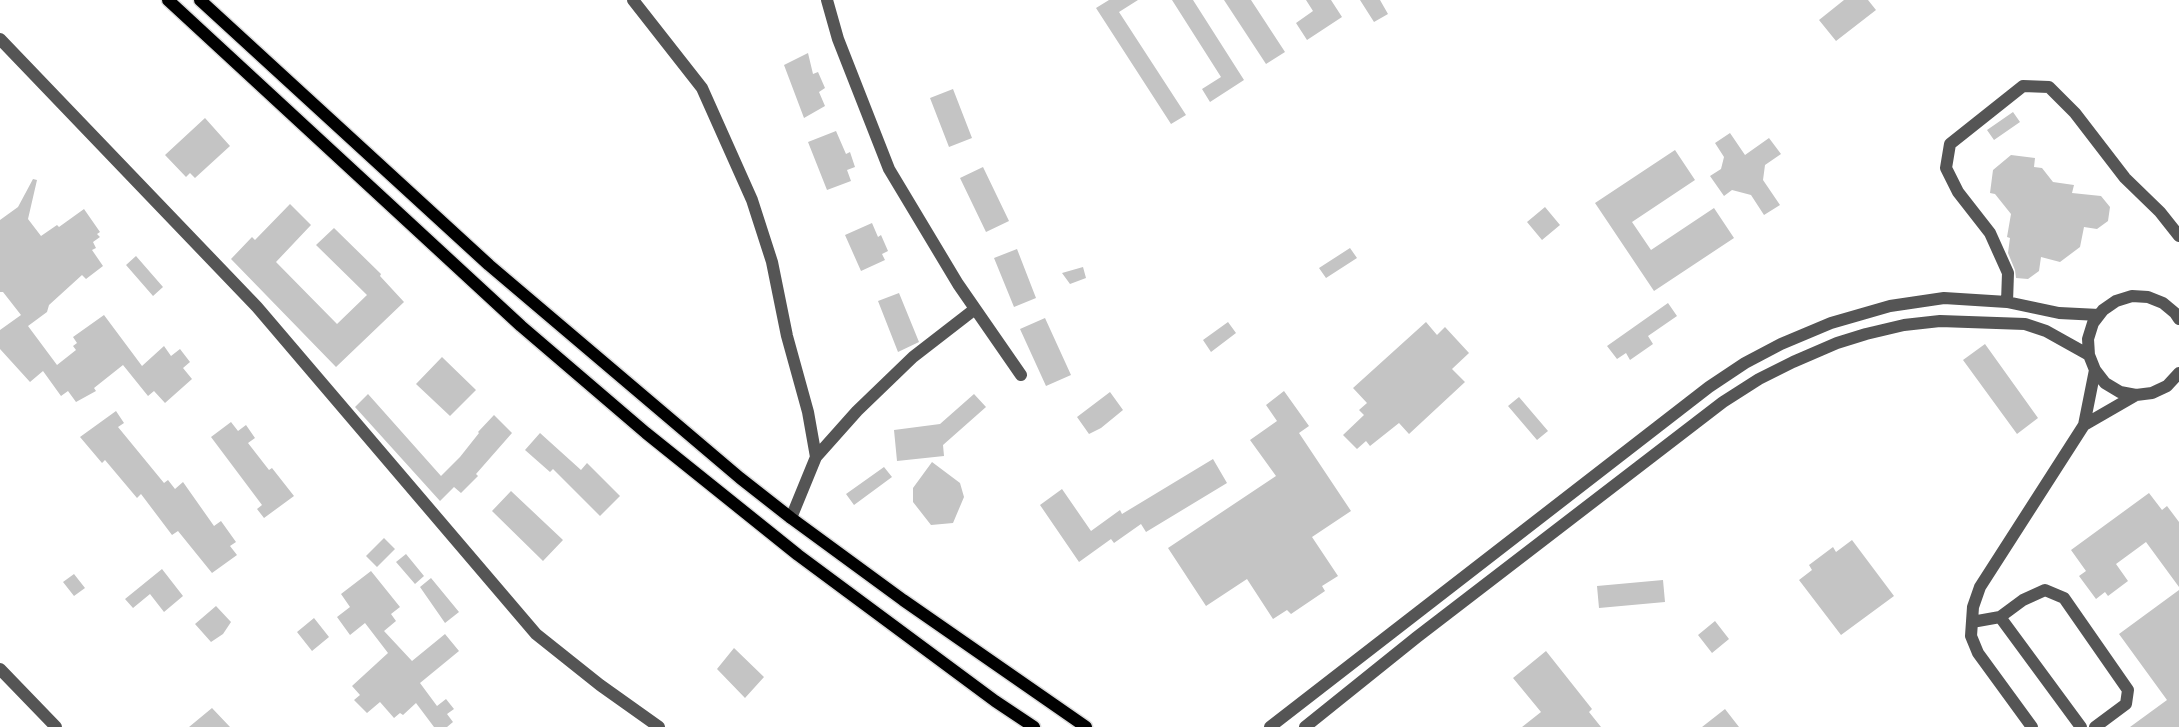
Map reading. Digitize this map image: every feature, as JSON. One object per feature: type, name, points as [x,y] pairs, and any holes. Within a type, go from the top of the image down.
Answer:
[{"type":"main road","points":[[168,0],[521,326],[646,433],[798,555],[987,696],[1034,727]]},
{"type":"main road","points":[[200,0],[489,265],[740,478],[911,606],[1086,727]]},
{"type":"street","points":[[633,0],[702,88],[752,200],[772,262],[787,336],[808,412],[816,457]]},
{"type":"street","points":[[827,0],[838,39],[889,169],[958,284],[1020,375]]},
{"type":"street","points":[[0,39],[257,307],[536,634],[600,685],[658,727]]},
{"type":"street","points":[[2007,302],[2008,273],[1990,233],[1958,192],[1946,168],[1950,144],[2023,86],[2049,87],[2075,114],[2125,178],[2160,212],[2179,236]]},
{"type":"street","points":[[2179,319],[2173,306],[2148,297],[2132,296],[2116,301],[2099,315],[2093,323],[2088,339],[2089,355],[2095,370],[2105,383],[2120,392],[2136,395],[2152,394],[2167,386],[2179,374]]},
{"type":"street","points":[[1270,727],[1709,387],[1745,363],[1782,344],[1831,323],[1890,306],[1944,298],[2007,302],[2059,313],[2099,315]]},
{"type":"street","points":[[791,518],[816,457],[858,411],[913,357],[976,310]]},
{"type":"street","points":[[1305,727],[1417,637],[1723,402],[1760,379],[1793,362],[1837,343],[1866,334],[1904,325],[1940,321],[2025,324],[2046,331],[2089,355]]},
{"type":"street","points":[[2032,727],[1978,653],[1972,636],[1972,607],[1980,587],[2084,425],[2095,370]]},
{"type":"street","points":[[2084,425],[2136,395]]},
{"type":"street","points":[[1972,622],[2000,617],[2023,600],[2046,590],[2064,598],[2128,690],[2126,704],[2095,727]]},
{"type":"street","points":[[2000,617],[2081,727]]},
{"type":"street","points":[[0,669],[56,727]]},
{"type":"building","points":[[1109,0],[1138,0],[1119,12],[1186,115],[1171,124],[1096,8]]},
{"type":"building","points":[[1172,0],[1193,0],[1244,80],[1210,102],[1202,89],[1221,77]]},
{"type":"building","points":[[1224,0],[1251,0],[1285,52],[1266,64]]},
{"type":"building","points":[[1306,0],[1331,0],[1342,17],[1307,40],[1296,23],[1313,11]]},
{"type":"building","points":[[1360,0],[1380,0],[1388,14],[1374,22]]},
{"type":"building","points":[[1844,0],[1868,0],[1876,10],[1836,41],[1819,20]]},
{"type":"building","points":[[808,53],[813,74],[818,72],[825,88],[819,92],[825,106],[804,118],[784,65]]},
{"type":"building","points":[[953,89],[972,138],[949,147],[930,98]]},
{"type":"building","points":[[2013,112],[2020,122],[1994,140],[1987,130]]},
{"type":"building","points":[[205,118],[230,146],[195,178],[190,173],[186,177],[165,155]]},
{"type":"building","points":[[836,131],[846,154],[850,152],[855,167],[847,170],[851,181],[827,190],[808,142]]},
{"type":"building","points":[[1730,133],[1745,155],[1769,138],[1781,154],[1765,165],[1763,180],[1780,205],[1764,215],[1751,195],[1732,190],[1724,196],[1710,176],[1721,169],[1724,157],[1715,143]]},
{"type":"building","points":[[1675,150],[1695,180],[1632,222],[1651,250],[1714,208],[1734,238],[1654,291],[1595,203]]},
{"type":"building","points":[[2011,155],[2035,158],[2034,167],[2042,168],[2053,182],[2074,185],[2072,193],[2101,196],[2110,207],[2108,221],[2097,229],[2084,227],[2080,247],[2060,262],[2041,257],[2039,271],[2028,279],[2016,278],[2008,253],[2010,238],[2007,237],[2011,214],[1995,194],[1990,193],[1993,170]]},
{"type":"building","points":[[983,167],[1009,221],[986,232],[960,178]]},
{"type":"building","points":[[33,179],[37,180],[28,219],[41,236],[57,225],[59,227],[84,209],[100,232],[97,234],[100,237],[93,242],[96,248],[92,250],[103,266],[86,279],[82,275],[49,305],[47,312],[28,326],[57,365],[76,350],[73,346],[77,343],[73,337],[104,315],[142,366],[164,346],[171,356],[180,349],[190,362],[183,368],[192,379],[165,403],[154,391],[148,396],[123,365],[94,388],[96,391],[76,402],[68,391],[61,396],[43,371],[30,382],[0,349],[0,330],[21,315],[3,292],[0,292],[0,220],[18,207]]},
{"type":"building","points":[[290,204],[311,225],[276,262],[337,324],[367,295],[316,245],[334,228],[381,274],[380,276],[404,302],[336,367],[231,259],[252,237],[255,240]]},
{"type":"building","points":[[1545,207],[1560,225],[1542,240],[1527,222]]},
{"type":"building","points":[[872,223],[878,237],[881,235],[888,251],[882,254],[885,260],[861,271],[845,235]]},
{"type":"building","points":[[1350,248],[1357,258],[1326,278],[1319,268]]},
{"type":"building","points":[[1017,249],[1036,298],[1014,307],[994,258]]},
{"type":"building","points":[[136,256],[163,287],[153,296],[126,265]]},
{"type":"building","points":[[1083,267],[1086,278],[1070,284],[1062,273]]},
{"type":"building","points":[[899,293],[919,342],[898,352],[878,301]]},
{"type":"building","points":[[1668,303],[1677,316],[1648,336],[1653,344],[1630,360],[1626,353],[1617,359],[1607,346]]},
{"type":"building","points":[[1045,318],[1071,375],[1046,386],[1020,329]]},
{"type":"building","points":[[1228,322],[1236,333],[1211,352],[1203,340]]},
{"type":"building","points":[[1426,322],[1437,335],[1445,327],[1469,353],[1452,369],[1465,382],[1409,434],[1399,423],[1370,446],[1366,441],[1357,449],[1343,435],[1364,415],[1359,410],[1367,403],[1353,388]]},
{"type":"building","points":[[1985,344],[2038,418],[2017,434],[1963,360]]},
{"type":"building","points":[[442,357],[476,390],[450,416],[416,384]]},
{"type":"building","points":[[1284,391],[1309,426],[1299,433],[1351,511],[1312,537],[1338,576],[1322,586],[1325,591],[1291,614],[1287,610],[1273,619],[1247,579],[1206,606],[1168,548],[1276,476],[1250,440],[1277,421],[1266,405]]},
{"type":"building","points":[[1110,392],[1123,410],[1101,428],[1089,434],[1077,417]]},
{"type":"building","points":[[368,394],[441,476],[460,457],[478,432],[494,415],[512,433],[476,474],[478,476],[461,493],[454,487],[440,501],[355,407]]},
{"type":"building","points":[[974,394],[986,407],[943,445],[944,456],[897,461],[894,430],[940,424]]},
{"type":"building","points":[[1519,397],[1548,431],[1537,440],[1508,406]]},
{"type":"building","points":[[116,411],[124,423],[118,427],[164,483],[168,480],[175,489],[183,482],[214,526],[221,521],[236,542],[230,546],[237,555],[212,573],[178,531],[172,535],[141,494],[137,498],[105,460],[102,463],[80,437]]},
{"type":"building","points":[[231,422],[238,431],[246,425],[255,438],[248,443],[269,470],[272,468],[294,496],[264,518],[257,509],[262,505],[211,437]]},
{"type":"building","points":[[540,433],[581,470],[587,463],[620,496],[600,516],[553,469],[550,472],[525,450]]},
{"type":"building","points":[[1213,459],[1227,483],[1146,532],[1141,524],[1114,543],[1111,539],[1079,562],[1040,505],[1062,489],[1091,531],[1120,510],[1122,514]]},
{"type":"building","points":[[932,462],[960,483],[964,497],[953,523],[931,525],[913,502],[913,488]]},
{"type":"building","points":[[884,467],[892,477],[854,505],[846,494]]},
{"type":"building","points":[[511,491],[563,540],[543,561],[492,511]]},
{"type":"building","points":[[2149,493],[2162,510],[2167,506],[2179,522],[2179,587],[2146,542],[2116,564],[2128,581],[2108,596],[2105,592],[2096,599],[2079,576],[2086,571],[2071,550]]},
{"type":"building","points":[[384,538],[395,549],[377,567],[366,556]]},
{"type":"building","points":[[1852,540],[1894,596],[1841,635],[1799,580],[1812,570],[1809,565],[1833,547],[1836,552]]},
{"type":"building","points":[[406,554],[424,576],[415,584],[396,562]]},
{"type":"building","points":[[162,569],[183,596],[164,612],[150,594],[133,608],[125,599]]},
{"type":"building","points":[[371,571],[400,607],[391,614],[396,621],[384,631],[412,661],[445,634],[459,651],[420,683],[437,706],[446,699],[454,709],[447,714],[453,722],[447,727],[434,727],[416,703],[403,715],[400,713],[394,718],[380,702],[367,713],[354,700],[360,695],[352,686],[388,653],[365,623],[350,635],[337,617],[350,607],[341,594]]},
{"type":"building","points":[[74,574],[85,588],[74,596],[63,582]]},
{"type":"building","points":[[431,578],[459,612],[445,623],[420,587]]},
{"type":"building","points":[[1663,580],[1665,602],[1599,608],[1597,586]]},
{"type":"building","points":[[2179,590],[2179,727],[2130,727],[2167,700],[2119,634]]},
{"type":"building","points":[[216,606],[231,622],[223,634],[211,642],[195,624]]},
{"type":"building","points":[[314,618],[329,637],[312,651],[297,632]]},
{"type":"building","points":[[1715,621],[1729,639],[1712,653],[1698,635]]},
{"type":"building","points":[[734,648],[764,677],[745,698],[717,669]]},
{"type":"building","points":[[1546,651],[1592,709],[1589,712],[1601,727],[1522,727],[1541,712],[1513,678]]},
{"type":"building","points":[[212,708],[230,727],[189,727]]},
{"type":"building","points":[[1725,709],[1739,727],[1702,727]]}]
